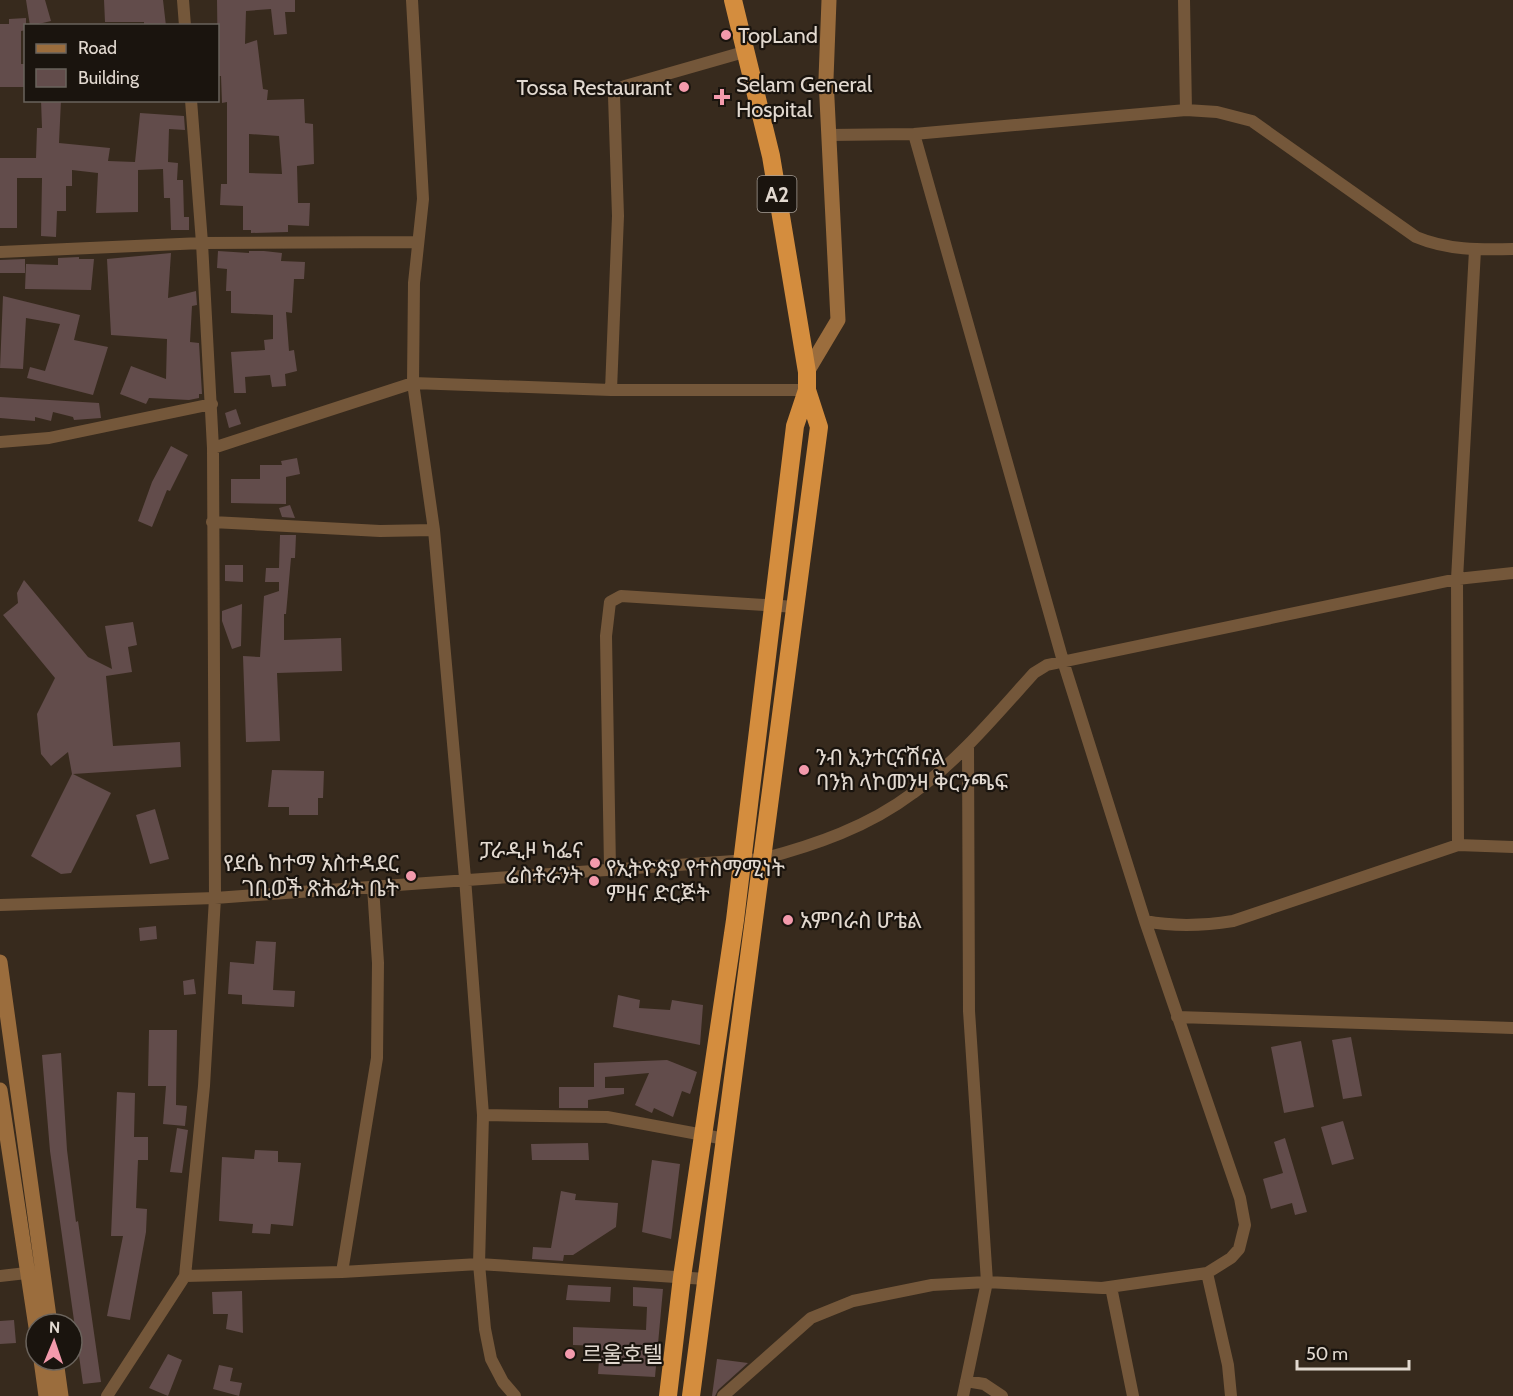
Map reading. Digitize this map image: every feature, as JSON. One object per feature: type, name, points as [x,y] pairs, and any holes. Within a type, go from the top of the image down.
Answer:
[{"type":"highway","name":"A2","points":[[691,1396],[819,427],[807,381],[771,156],[733,0]]},
{"type":"highway","name":"A2","points":[[668,1396],[714,1048],[735,920],[740,861],[795,426],[807,381]]},
{"type":"highway","points":[[714,1048],[736,1052]]},
{"type":"street","points":[[183,0],[185,24]]},
{"type":"street","points":[[412,0],[423,199],[413,319],[413,384],[434,530],[465,878],[483,1115],[479,1264],[485,1329],[491,1359],[503,1382],[515,1396]]},
{"type":"street","points":[[213,448],[413,384],[610,390],[807,381],[838,320],[826,79],[829,0]]},
{"type":"street","points":[[1184,0],[1186,110]]},
{"type":"street","points":[[610,390],[618,216],[614,96],[616,90],[744,52]]},
{"type":"street","points":[[107,1396],[185,1276],[204,1086],[215,898],[213,448],[202,243],[191,102]]},
{"type":"street","points":[[829,135],[914,134],[1186,110],[1216,112],[1252,121],[1416,237],[1436,245],[1475,250],[1513,249]]},
{"type":"street","points":[[723,1396],[811,1318],[852,1301],[932,1286],[987,1282],[1111,1287],[1207,1273],[1231,1258],[1239,1249],[1245,1225],[1240,1198],[1145,921],[1063,661],[914,134]]},
{"type":"street","points":[[0,252],[202,243],[418,242]]},
{"type":"street","points":[[1458,845],[1456,579],[1475,250]]},
{"type":"street","points":[[0,442],[49,438],[212,404]]},
{"type":"street","points":[[212,522],[380,531],[434,530]]},
{"type":"street","points":[[0,905],[215,898],[465,878],[762,859],[818,844],[855,827],[913,794],[968,746],[1034,674],[1047,665],[1456,579],[1513,573]]},
{"type":"street","points":[[610,868],[606,636],[610,602],[621,596],[796,607]]},
{"type":"street","points":[[963,1396],[987,1282],[969,1011],[968,746]]},
{"type":"street","points":[[1145,921],[1171,926],[1204,926],[1233,921],[1458,845],[1513,847]]},
{"type":"street","points":[[342,1272],[377,1058],[378,963],[373,887]]},
{"type":"street","points":[[0,962],[35,1272],[36,1312]]},
{"type":"street","points":[[1177,1017],[1513,1028]]},
{"type":"street","points":[[0,1090],[35,1272],[47,1312]]},
{"type":"street","points":[[483,1115],[607,1117],[725,1139]]},
{"type":"street","points":[[185,1276],[342,1272],[479,1264],[706,1279]]},
{"type":"street","points":[[0,1276],[35,1272]]},
{"type":"street","points":[[1207,1273],[1228,1365],[1231,1396]]},
{"type":"street","points":[[1111,1287],[1133,1396]]},
{"type":"street","points":[[43,1372],[46,1396]]},
{"type":"street","points":[[58,1372],[61,1396]]},
{"type":"street","points":[[966,1381],[984,1384],[1002,1396]]},
{"type":"building","points":[[26,0],[45,0],[51,21],[30,24]]},
{"type":"building","points":[[104,0],[163,0],[166,24],[105,22]]},
{"type":"building","points":[[217,0],[295,0],[295,12],[285,12],[287,34],[274,35],[271,9],[246,11],[245,44],[257,40],[263,89],[268,90],[267,100],[304,99],[305,123],[313,124],[314,164],[297,166],[298,203],[310,203],[309,226],[288,225],[288,232],[251,233],[251,230],[243,230],[243,206],[220,205],[221,184],[227,184],[227,102],[222,103],[221,76],[219,76]],"holes":[[[249,134],[279,136],[282,174],[249,173]]]},
{"type":"building","points":[[26,18],[24,30],[21,31],[24,87],[0,87],[0,24],[9,24],[9,19]]},
{"type":"building","points":[[41,102],[61,102],[59,143],[110,148],[108,161],[135,162],[140,113],[184,116],[185,130],[169,129],[168,162],[178,163],[177,180],[183,180],[184,217],[189,217],[189,230],[171,230],[170,198],[164,198],[163,169],[138,170],[138,212],[96,213],[98,173],[72,170],[72,186],[66,186],[66,211],[57,211],[56,237],[41,236],[42,178],[17,178],[17,228],[0,228],[0,158],[36,158],[37,128],[42,128]]},
{"type":"building","points":[[218,251],[282,253],[281,261],[305,262],[304,279],[294,279],[292,313],[286,312],[289,351],[294,350],[297,371],[285,374],[286,386],[272,387],[270,375],[245,377],[246,393],[234,393],[231,352],[265,350],[264,340],[273,339],[273,315],[231,313],[231,291],[226,291],[227,269],[217,268]]},
{"type":"building","points":[[171,253],[168,298],[196,291],[197,305],[192,306],[190,342],[199,343],[202,394],[199,394],[199,398],[189,400],[149,398],[146,404],[120,394],[131,366],[166,379],[167,339],[111,335],[107,259]]},
{"type":"building","points":[[79,257],[79,259],[94,259],[91,290],[25,289],[26,264],[58,265],[58,258]]},
{"type":"building","points":[[25,259],[25,273],[0,273],[0,260]]},
{"type":"building","points":[[3,296],[80,315],[74,340],[108,347],[93,395],[27,378],[30,367],[45,371],[60,324],[26,318],[23,369],[0,368]]},
{"type":"building","points":[[0,397],[99,403],[101,418],[74,420],[73,417],[53,412],[51,421],[35,417],[35,421],[0,418]]},
{"type":"building","points":[[236,409],[241,424],[229,428],[225,413]]},
{"type":"building","points":[[171,446],[188,455],[170,491],[167,490],[152,527],[138,521],[152,482]]},
{"type":"building","points":[[297,458],[300,474],[286,477],[286,504],[231,503],[231,479],[260,479],[260,465],[282,465],[281,461]]},
{"type":"building","points":[[290,505],[295,518],[282,517],[279,508]]},
{"type":"building","points":[[280,535],[296,535],[295,558],[291,558],[286,614],[284,614],[284,640],[341,638],[342,671],[277,673],[280,741],[246,742],[243,656],[260,657],[264,596],[279,591],[279,582],[265,582],[266,568],[279,568]]},
{"type":"building","points":[[225,565],[243,565],[243,582],[225,581]]},
{"type":"building","points":[[24,580],[88,657],[112,669],[105,626],[133,622],[137,645],[128,647],[132,672],[106,676],[113,746],[180,742],[181,767],[73,774],[111,793],[71,873],[61,874],[31,856],[72,774],[68,752],[51,766],[41,754],[37,714],[55,678],[3,615],[18,603],[17,593]]},
{"type":"building","points":[[242,604],[241,646],[232,649],[222,621],[222,611]]},
{"type":"building","points":[[272,770],[324,771],[323,798],[318,798],[318,815],[289,815],[289,807],[268,807]]},
{"type":"building","points":[[155,809],[169,859],[150,864],[136,815]]},
{"type":"building","points":[[156,926],[157,939],[140,941],[139,928]]},
{"type":"building","points":[[256,941],[276,942],[273,990],[295,991],[294,1007],[242,1004],[242,995],[228,994],[230,962],[254,964]]},
{"type":"building","points":[[194,979],[196,994],[184,995],[183,981]]},
{"type":"building","points":[[618,995],[640,1000],[639,1008],[670,1010],[672,1000],[703,1005],[700,1045],[613,1027]]},
{"type":"building","points":[[149,1030],[177,1030],[176,1105],[187,1106],[185,1126],[163,1124],[166,1086],[148,1086]]},
{"type":"building","points":[[1351,1037],[1362,1096],[1343,1099],[1332,1040]]},
{"type":"building","points":[[1301,1041],[1314,1107],[1284,1113],[1271,1047]]},
{"type":"building","points":[[61,1053],[67,1150],[101,1382],[83,1384],[81,1372],[84,1372],[84,1312],[73,1312],[50,1151],[42,1055]]},
{"type":"building","points":[[667,1060],[697,1072],[690,1094],[682,1091],[673,1117],[654,1108],[652,1113],[635,1105],[649,1073],[605,1077],[605,1088],[624,1088],[624,1094],[588,1100],[588,1108],[559,1108],[559,1087],[594,1087],[594,1063]]},
{"type":"building","points":[[117,1092],[135,1093],[134,1137],[148,1137],[148,1160],[138,1160],[136,1208],[147,1209],[146,1232],[130,1320],[107,1316],[123,1236],[111,1236]]},
{"type":"building","points":[[1343,1121],[1354,1159],[1332,1165],[1321,1127]]},
{"type":"building","points":[[177,1128],[188,1130],[182,1173],[170,1172]]},
{"type":"building","points":[[1285,1138],[1307,1212],[1295,1215],[1292,1203],[1271,1209],[1263,1179],[1283,1173],[1274,1142]]},
{"type":"building","points":[[588,1143],[589,1160],[532,1160],[531,1144]]},
{"type":"building","points":[[255,1150],[278,1151],[278,1162],[301,1163],[293,1226],[271,1224],[270,1234],[252,1233],[253,1224],[219,1221],[222,1157],[254,1159]]},
{"type":"building","points":[[652,1160],[680,1164],[671,1239],[642,1232]]},
{"type":"building","points":[[561,1191],[576,1194],[575,1200],[618,1203],[616,1227],[573,1255],[564,1255],[563,1261],[532,1259],[533,1247],[551,1248]]},
{"type":"building","points":[[568,1285],[611,1287],[610,1302],[566,1300]]},
{"type":"building","points":[[633,1287],[663,1289],[655,1377],[598,1374],[600,1346],[573,1345],[573,1327],[646,1330],[647,1307],[633,1306]]},
{"type":"building","points":[[242,1291],[243,1333],[226,1329],[228,1314],[213,1314],[212,1292]]},
{"type":"building","points":[[14,1320],[16,1343],[0,1344],[0,1321]]},
{"type":"building","points":[[168,1354],[182,1360],[168,1396],[149,1388]]},
{"type":"building","points":[[717,1359],[748,1363],[718,1390],[715,1396],[712,1396]]},
{"type":"building","points":[[219,1365],[233,1368],[230,1381],[242,1383],[239,1396],[213,1389]]},
{"type":"place","name":"TopLand","points":[[726,35]]},
{"type":"place","name":"Tossa Restaurant","points":[[684,87]]},
{"type":"place","name":"Selam General Hospital","points":[[722,97]]},
{"type":"place","name":"ንብ ኢንተርናሽናል ባንክ ላኮመንዛ ቅርንጫፍ","points":[[804,770]]},
{"type":"place","name":"ፓራዲዞ ካፌና ሬስቶራንት","points":[[595,863]]},
{"type":"place","name":"የደሴ ከተማ አስተዳደር ገቢወች ጽሕፊት ቤት","points":[[411,876]]},
{"type":"place","name":"የኢትዮጵያ የተስማሚነት ምዘና ድርጅት","points":[[594,881]]},
{"type":"place","name":"አምባራስ ሆቴል","points":[[788,920]]},
{"type":"place","name":"르울호텔","points":[[570,1354]]}]
